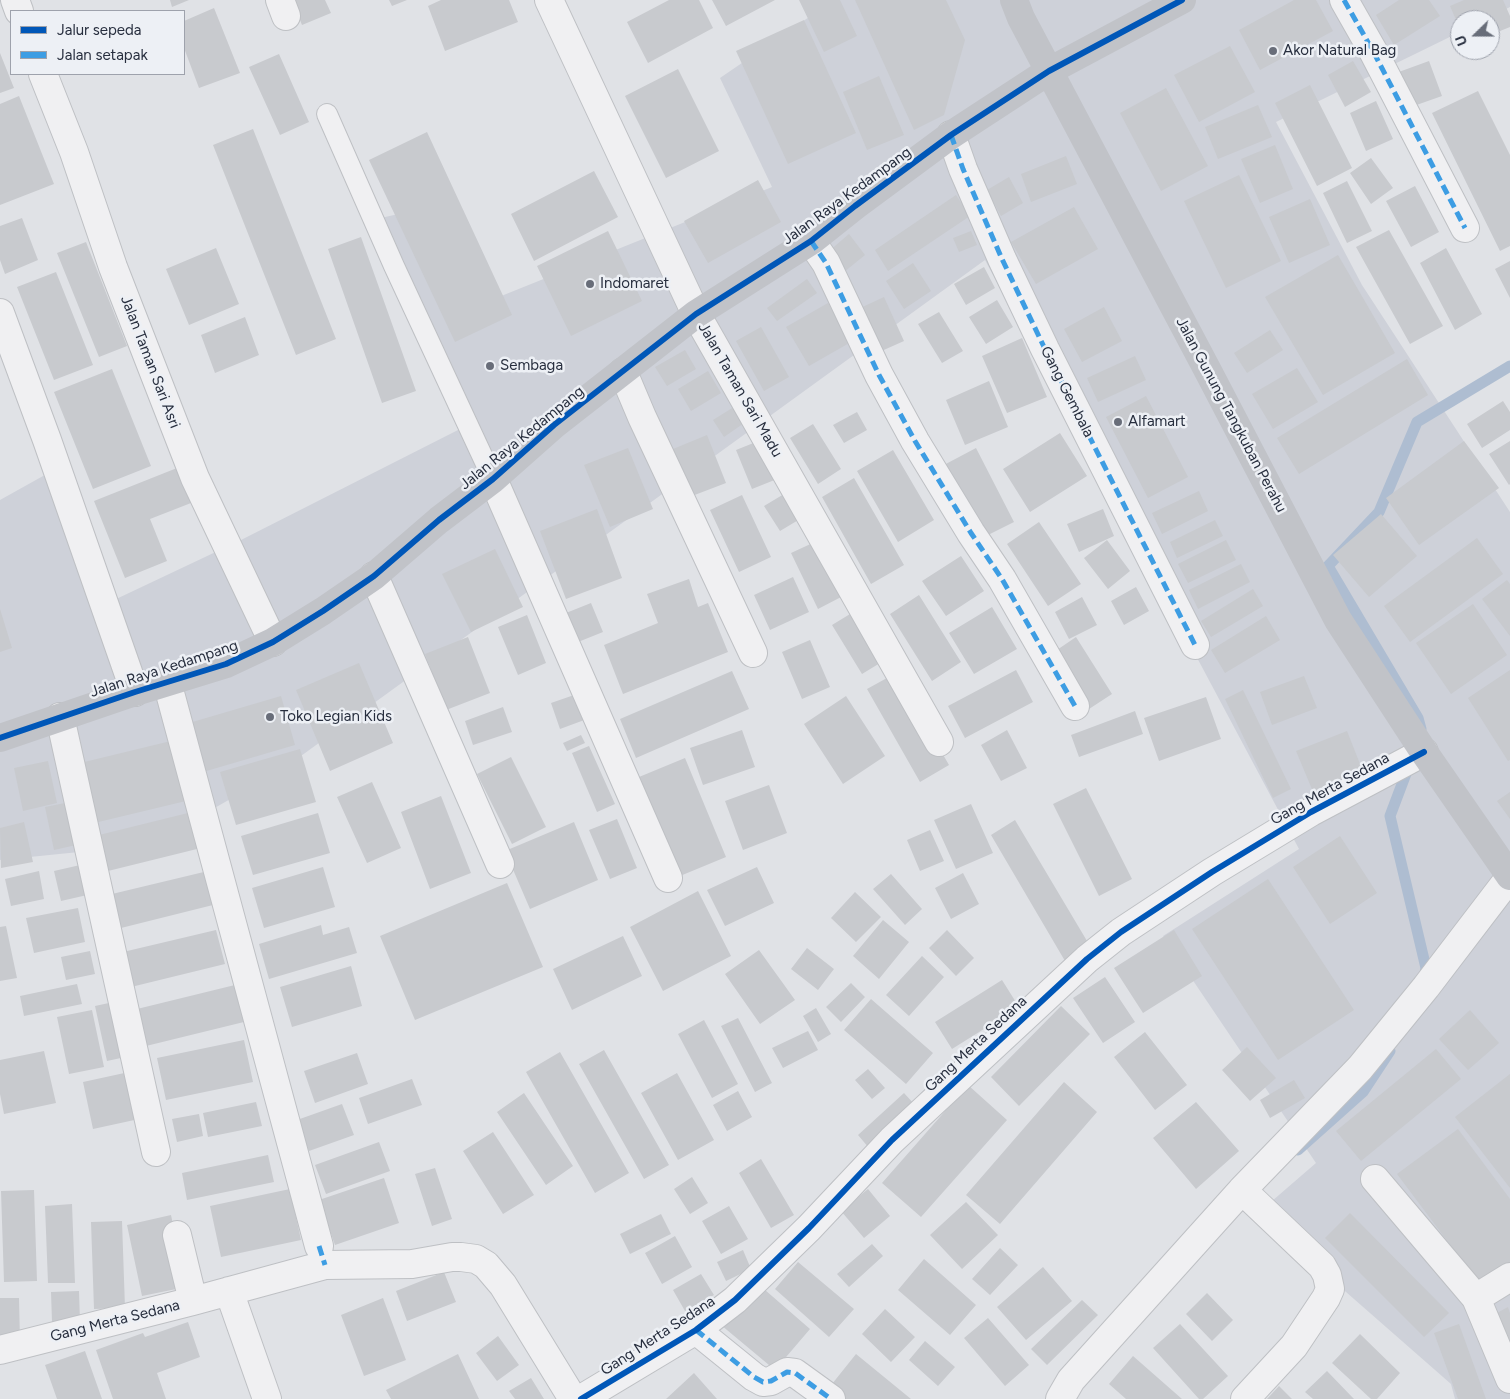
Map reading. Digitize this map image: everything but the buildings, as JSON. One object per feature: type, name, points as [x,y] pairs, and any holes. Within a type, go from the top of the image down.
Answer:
[{"type":"street","name":"Jalan Taman Sari Madu","points":[[549,0],[696,314],[939,742]]},
{"type":"street","name":"Jalan Gunung Tangkuban Perahu","points":[[1014,0],[1021,18],[1338,620],[1424,752],[1510,877]]},
{"type":"street","points":[[1049,71],[1182,0]]},
{"type":"street","points":[[1344,0],[1373,51],[1465,228]]},
{"type":"street","name":"Jalan Raya Kedampang","points":[[0,738],[135,692],[226,664],[273,642],[323,611],[374,576],[438,520],[493,479],[554,425],[696,314],[811,241],[951,135],[1049,71]]},
{"type":"street","name":"Jalan Taman Sari Asri","points":[[44,75],[74,152],[113,267],[195,478],[273,642]]},
{"type":"street","name":"Gang Gembala","points":[[951,135],[962,169],[1032,322],[1195,644]]},
{"type":"street","points":[[811,241],[826,263],[879,375],[915,441],[971,534],[1002,579],[1075,706]]},
{"type":"street","points":[[0,313],[47,440],[135,692]]},
{"type":"street","points":[[623,372],[642,417],[753,653]]},
{"type":"street","points":[[493,479],[668,878]]},
{"type":"street","points":[[374,576],[500,864]]},
{"type":"street","points":[[167,682],[319,1246]]},
{"type":"street","points":[[60,717],[156,1152]]},
{"type":"street","name":"Gang Merta Sedana","points":[[581,1399],[696,1330],[735,1300],[809,1228],[892,1140],[1087,959],[1121,932],[1212,872],[1311,812],[1424,752]]},
{"type":"street","points":[[1060,1399],[1071,1380],[1242,1190],[1360,1068],[1426,987],[1510,877]]},
{"type":"street","points":[[1375,1179],[1476,1298],[1510,1379]]},
{"type":"street","points":[[1242,1190],[1322,1266],[1327,1275],[1330,1289],[1294,1346],[1245,1399]]},
{"type":"street","points":[[177,1235],[193,1301]]},
{"type":"street","name":"Gang Merta Sedana","points":[[0,1350],[325,1265],[412,1264],[452,1256],[476,1259],[486,1265],[503,1285],[573,1399]]},
{"type":"street","points":[[1476,1298],[1510,1277]]},
{"type":"street","points":[[229,1291],[267,1399]]},
{"type":"street","points":[[696,1330],[754,1377],[763,1382],[771,1381],[787,1372],[795,1373],[831,1399]]},
{"type":"lane","points":[[327,114],[394,266],[493,479]]},
{"type":"shaded area","points":[[834,0],[1510,0],[1510,7],[1500,12],[1500,10],[1450,10],[1450,37],[1276,122],[1362,285],[1510,512],[1510,1399],[1455,1399],[1451,1384],[1257,1214],[1316,1163],[1163,936],[1299,849],[985,260],[283,769],[183,826],[79,852],[0,860],[0,500],[61,466],[112,601],[241,540],[460,429],[363,222],[425,208],[464,311],[772,187],[720,78]]},
{"type":"waterway","points":[[1421,729],[1418,718],[1328,566],[1379,512],[1417,422],[1510,366]]},
{"type":"waterway","points":[[1410,763],[1390,816],[1426,968],[1424,979]]},
{"type":"waterway","points":[[1298,1150],[1363,1092],[1390,1051]]},
{"type":"marked path","points":[[1344,0],[1373,51],[1465,228]]},
{"type":"marked path","points":[[951,135],[963,169],[1002,259],[1045,349],[1195,645]]},
{"type":"marked path","points":[[811,241],[826,263],[879,375],[915,441],[971,533],[1002,579],[1075,706]]},
{"type":"marked path","points":[[319,1246],[325,1265]]},
{"type":"marked path","points":[[696,1330],[754,1377],[763,1382],[771,1381],[787,1372],[795,1373],[831,1399]]},
{"type":"cycle path","points":[[0,738],[135,692],[226,664],[273,642],[323,611],[374,576],[439,520],[493,479],[554,425],[696,314],[811,241],[951,135],[1049,71],[1182,0]]},
{"type":"cycle path","points":[[581,1399],[696,1330],[735,1300],[809,1228],[892,1140],[1087,959],[1121,932],[1212,872],[1311,812],[1424,752]]},
{"type":"place","name":"Akor Natural Bag","points":[[1273,51]]},
{"type":"place","name":"Indomaret","points":[[590,284]]},
{"type":"place","name":"Sembaga","points":[[490,366]]},
{"type":"place","name":"Alfamart","points":[[1118,422]]},
{"type":"place","name":"Toko Legian Kids","points":[[270,717]]}]
